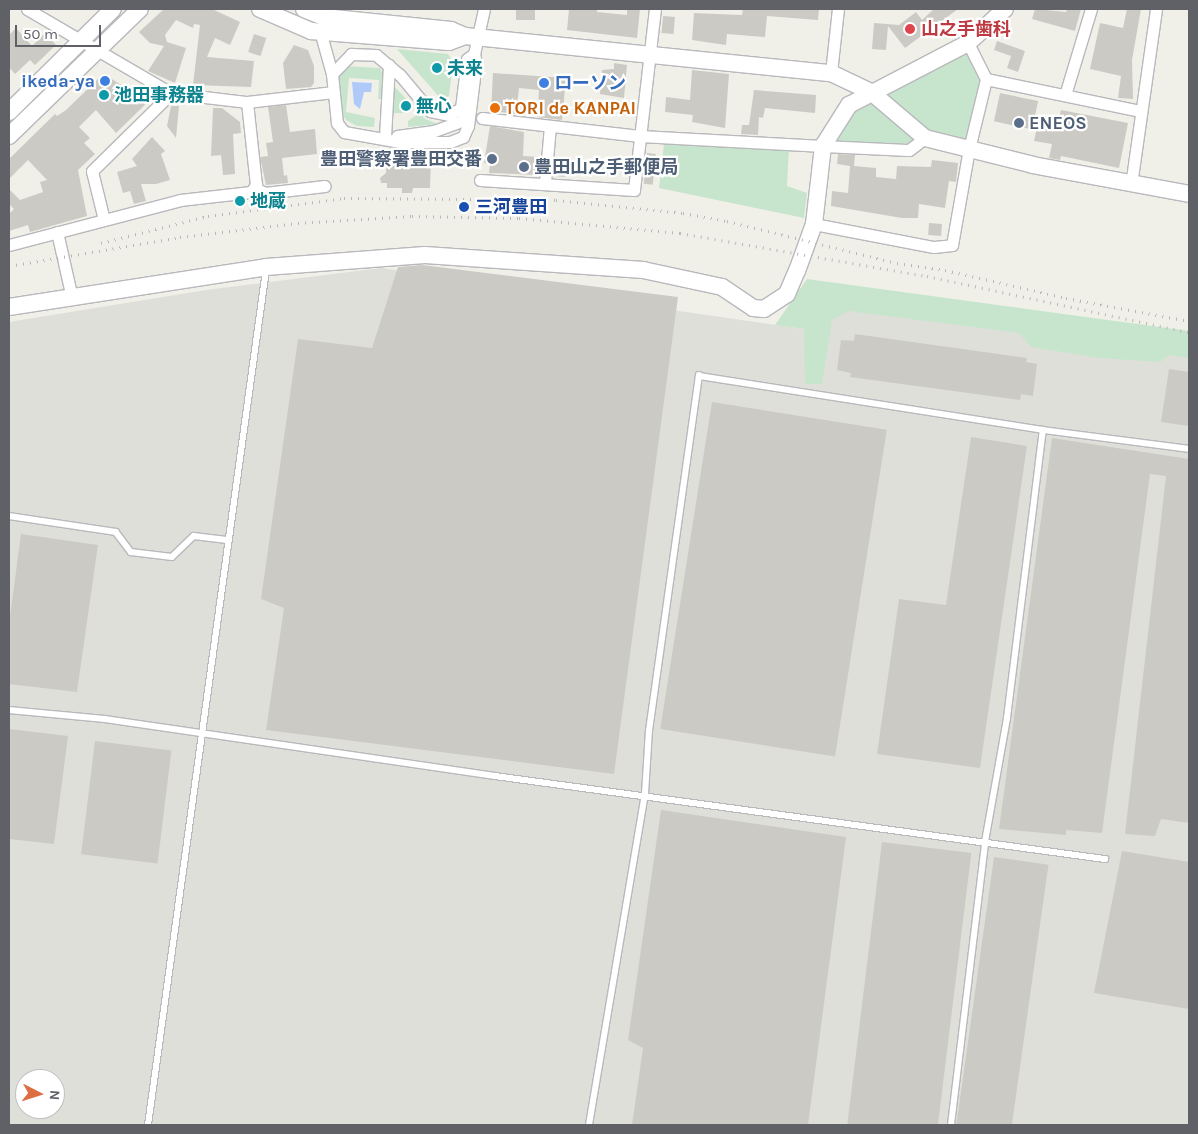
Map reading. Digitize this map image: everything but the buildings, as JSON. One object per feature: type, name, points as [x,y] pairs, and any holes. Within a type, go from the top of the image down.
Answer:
[{"type":"street","points":[[27,9],[96,51],[171,93],[247,102],[333,92]]},
{"type":"street","points":[[9,112],[113,9]]},
{"type":"street","points":[[9,136],[140,9]]},
{"type":"street","points":[[260,9],[311,31],[450,42],[472,36]]},
{"type":"street","points":[[304,9],[324,17],[349,14],[450,30],[472,36],[831,73],[871,92],[925,138],[1131,185],[1189,194]]},
{"type":"street","points":[[480,180],[545,182],[634,190],[655,9]]},
{"type":"street","points":[[831,73],[838,9]]},
{"type":"street","points":[[9,307],[266,267],[388,256],[566,263],[643,270],[697,280],[722,287],[753,308],[764,309],[787,294],[814,224],[823,146],[849,105],[968,43],[1005,9]]},
{"type":"street","points":[[1065,95],[1091,9]]},
{"type":"street","points":[[1131,185],[1156,9]]},
{"type":"street","points":[[320,31],[332,74],[337,123],[344,132],[400,142],[457,140],[466,132],[476,62],[472,36],[483,14]]},
{"type":"street","points":[[814,224],[934,247],[952,245],[969,149],[986,79],[968,43]]},
{"type":"street","points":[[332,74],[351,54],[376,55],[390,65],[430,112],[449,116],[461,108],[467,58],[474,54]]},
{"type":"street","points":[[384,137],[390,65]]},
{"type":"street","points":[[986,79],[1141,111]]},
{"type":"street","points":[[104,220],[92,171],[171,93]]},
{"type":"street","points":[[9,245],[180,200],[251,192],[256,184],[247,102]]},
{"type":"street","points":[[368,136],[384,137],[434,131],[461,121],[470,110]]},
{"type":"street","points":[[482,118],[640,136],[910,150],[925,138]]},
{"type":"street","points":[[545,182],[550,126]]},
{"type":"street","points":[[254,188],[265,193],[325,186]]},
{"type":"street","points":[[57,232],[72,298]]},
{"type":"lane","points":[[148,1125],[204,735],[266,267]]},
{"type":"lane","points":[[590,1125],[644,794],[649,731],[700,376],[1043,430],[1189,449]]},
{"type":"lane","points":[[951,1125],[985,842],[1006,718],[1043,430]]},
{"type":"lane","points":[[9,516],[116,532],[131,552],[172,557],[194,536],[229,540]]},
{"type":"lane","points":[[9,710],[106,719],[204,735],[644,794],[848,826],[985,842],[1105,859]]},
{"type":"shaded area","points":[[381,268],[804,329],[818,283],[1189,350],[1189,1125],[9,1125],[9,322],[206,290]]},
{"type":"green space","points":[[397,49],[448,54],[453,62],[449,96],[442,100]]},
{"type":"green space","points":[[965,50],[980,79],[965,145],[831,142],[852,111]]},
{"type":"green space","points":[[345,66],[380,68],[385,79],[384,99],[378,99],[379,80],[349,78],[346,112],[375,118],[374,127],[357,126],[346,120],[339,109],[339,74]]},
{"type":"green space","points":[[392,84],[413,106],[406,113],[390,113]]},
{"type":"green space","points":[[420,113],[425,119],[438,124],[408,127],[408,121]]},
{"type":"green space","points":[[664,144],[789,148],[787,186],[807,193],[804,218],[659,188]]},
{"type":"green space","points":[[346,155],[347,163],[329,164],[328,157]]},
{"type":"green space","points":[[807,279],[1189,331],[1189,358],[1169,355],[1160,362],[1099,358],[1031,347],[1019,333],[848,311],[832,320],[822,384],[805,384],[804,329],[775,325]]},
{"type":"water","points":[[352,82],[372,83],[371,92],[364,92],[360,109],[354,104]]},
{"type":"railway","points":[[101,243],[208,216],[344,198],[556,200],[683,213],[727,221],[897,263],[945,270],[1066,298],[1189,321]]},
{"type":"railway","points":[[9,266],[180,237],[298,223],[412,216],[519,218],[680,233],[927,276],[1189,332]]},
{"type":"place","name":"山之手歯科","points":[[910,29]]},
{"type":"place","name":"未来","points":[[437,68]]},
{"type":"place","name":"ikeda-ya","points":[[105,81]]},
{"type":"place","name":"ローソン","points":[[544,83]]},
{"type":"place","name":"池田事務器","points":[[104,95]]},
{"type":"place","name":"無心","points":[[406,106]]},
{"type":"place","name":"TORI de KANPAI","points":[[495,108]]},
{"type":"place","name":"ENEOS","points":[[1019,123]]},
{"type":"place","name":"豊田警察署豊田交番","points":[[492,159]]},
{"type":"place","name":"豊田山之手郵便局","points":[[524,167]]},
{"type":"place","name":"地蔵","points":[[240,201]]},
{"type":"place","name":"三河豊田","points":[[464,207]]}]
